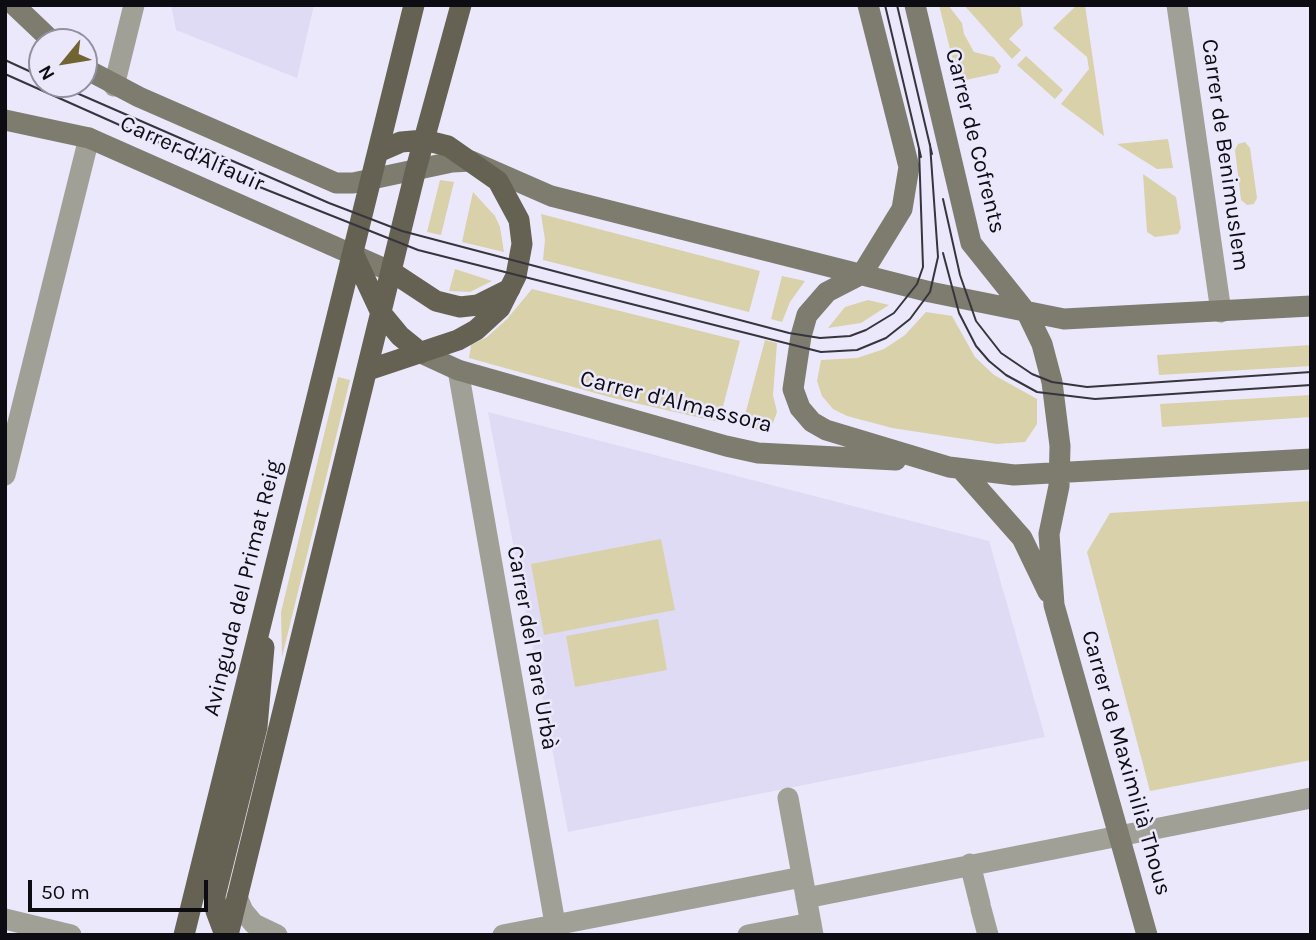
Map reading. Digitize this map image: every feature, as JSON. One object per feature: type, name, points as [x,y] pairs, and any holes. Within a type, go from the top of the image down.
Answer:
[{"type":"main road","points":[[14,5],[38,28]]},
{"type":"main road","name":"Avinguda del Primat Reig","points":[[184,935],[414,5]]},
{"type":"main road","points":[[226,935],[416,169],[461,5]]},
{"type":"main road","points":[[862,274],[902,209],[909,167],[868,5]]},
{"type":"main road","name":"Carrer de Cofrents","points":[[915,5],[971,243],[1027,313]]},
{"type":"main road","name":"Carrer d'Alfauir","points":[[98,76],[114,86],[336,183],[372,179]]},
{"type":"main road","name":"Carrer d'Alfauir","points":[[5,120],[89,138],[353,253]]},
{"type":"main road","points":[[368,370],[476,330],[500,308],[520,263],[519,220],[498,181],[448,146],[424,140],[401,142],[378,152]]},
{"type":"main road","points":[[372,179],[471,161],[551,196],[862,274],[1027,313],[1064,319],[1311,306]]},
{"type":"main road","points":[[353,253],[392,272],[436,301],[460,307],[478,305],[510,289]]},
{"type":"main road","points":[[353,253],[382,313],[400,336],[421,352]]},
{"type":"main road","name":"Carrer d'Almassora","points":[[862,274],[827,292],[807,315],[801,335],[793,390],[800,408],[811,422],[926,461],[961,469],[1014,475],[1311,459]]},
{"type":"main road","points":[[1027,313],[1042,344],[1058,412],[1059,474]]},
{"type":"main road","name":"Carrer d'Almassora","points":[[421,352],[458,370],[758,453],[926,461]]},
{"type":"main road","name":"Carrer de Maximilià Thous","points":[[961,469],[1022,538],[1054,605],[1147,935]]},
{"type":"main road","name":"Carrer de Maximilià Thous","points":[[1054,605],[1049,534],[1057,500],[1059,474]]},
{"type":"main road","points":[[226,935],[216,911],[215,896],[257,727],[264,669],[264,614]]},
{"type":"street","points":[[114,86],[134,5]]},
{"type":"street","name":"Carrer de Benimuslem","points":[[1177,5],[1221,312]]},
{"type":"street","points":[[5,475],[89,138]]},
{"type":"street","name":"Carrer del Pare Urbà","points":[[458,370],[556,930]]},
{"type":"street","points":[[747,935],[812,929],[788,798]]},
{"type":"street","points":[[503,935],[556,930],[804,887],[970,864],[1311,799]]},
{"type":"street","points":[[970,864],[988,935]]},
{"type":"street","points":[[237,897],[243,911],[254,924],[277,935]]},
{"type":"street","points":[[5,919],[71,935]]},
{"type":"shaded area","points":[[171,5],[314,5],[297,78],[176,30]]},
{"type":"shaded area","points":[[939,5],[948,5],[962,23],[964,34],[974,52],[994,57],[1001,66],[998,73],[961,81],[957,77]]},
{"type":"shaded area","points":[[964,5],[1020,5],[1023,25],[1009,39],[1021,50],[1012,59]]},
{"type":"shaded area","points":[[1077,5],[1085,5],[1104,136],[1061,104],[1089,69],[1087,57],[1053,28]]},
{"type":"shaded area","points":[[1026,56],[1063,90],[1055,99],[1017,65]]},
{"type":"shaded area","points":[[1168,139],[1173,168],[1157,169],[1117,144]]},
{"type":"shaded area","points":[[1245,142],[1250,148],[1257,198],[1254,204],[1247,205],[1241,200],[1235,150],[1238,144]]},
{"type":"shaded area","points":[[1143,174],[1176,197],[1181,228],[1178,234],[1155,237],[1147,232]]},
{"type":"shaded area","points":[[440,180],[454,182],[441,235],[427,232]]},
{"type":"shaded area","points":[[473,192],[495,216],[500,227],[504,252],[462,242]]},
{"type":"shaded area","points":[[541,214],[760,271],[749,312],[543,260],[545,240]]},
{"type":"shaded area","points":[[455,269],[492,281],[470,292],[449,291]]},
{"type":"shaded area","points":[[782,276],[805,281],[790,302],[782,322],[771,319]]},
{"type":"shaded area","points":[[532,289],[740,341],[719,422],[613,398],[469,358],[471,345],[487,337],[507,319]]},
{"type":"shaded area","points":[[868,300],[889,305],[861,323],[828,328],[845,307]]},
{"type":"shaded area","points":[[926,312],[952,316],[975,357],[994,375],[1037,399],[1037,424],[1025,442],[997,444],[892,428],[847,416],[833,409],[822,396],[817,381],[821,360],[857,358],[884,349],[905,335]]},
{"type":"shaded area","points":[[765,340],[777,343],[773,395],[777,412],[773,423],[765,429],[755,430],[742,426]]},
{"type":"shaded area","points":[[1311,345],[1311,366],[1159,375],[1157,355]]},
{"type":"shaded area","points":[[338,377],[350,380],[282,657],[281,612]]},
{"type":"shaded area","points":[[1311,395],[1311,417],[1162,427],[1160,404]]},
{"type":"shaded area","points":[[488,412],[989,541],[1045,737],[568,832]]},
{"type":"shaded area","points":[[1311,501],[1311,760],[1150,791],[1087,552],[1110,513]]},
{"type":"shaded area","points":[[661,539],[675,610],[544,635],[531,564]]},
{"type":"shaded area","points":[[658,619],[667,670],[575,687],[566,636]]},
{"type":"tram line","points":[[885,5],[921,157]]},
{"type":"tram line","points":[[897,5],[932,154]]},
{"type":"tram line","points":[[5,60],[28,71]]},
{"type":"tram line","points":[[5,74],[252,184],[418,250],[821,352],[857,350],[886,338],[910,319],[930,292],[938,257],[930,144]]},
{"type":"tram line","points":[[88,98],[329,203],[402,231],[789,333],[820,338],[850,336],[866,330],[894,313],[917,284],[923,267],[919,149]]},
{"type":"tram line","points":[[943,199],[960,275],[976,321],[1001,353],[1032,374],[1052,382],[1087,387],[1311,372]]},
{"type":"tram line","points":[[943,253],[959,313],[976,346],[1006,375],[1037,392],[1095,399],[1311,385]]}]
